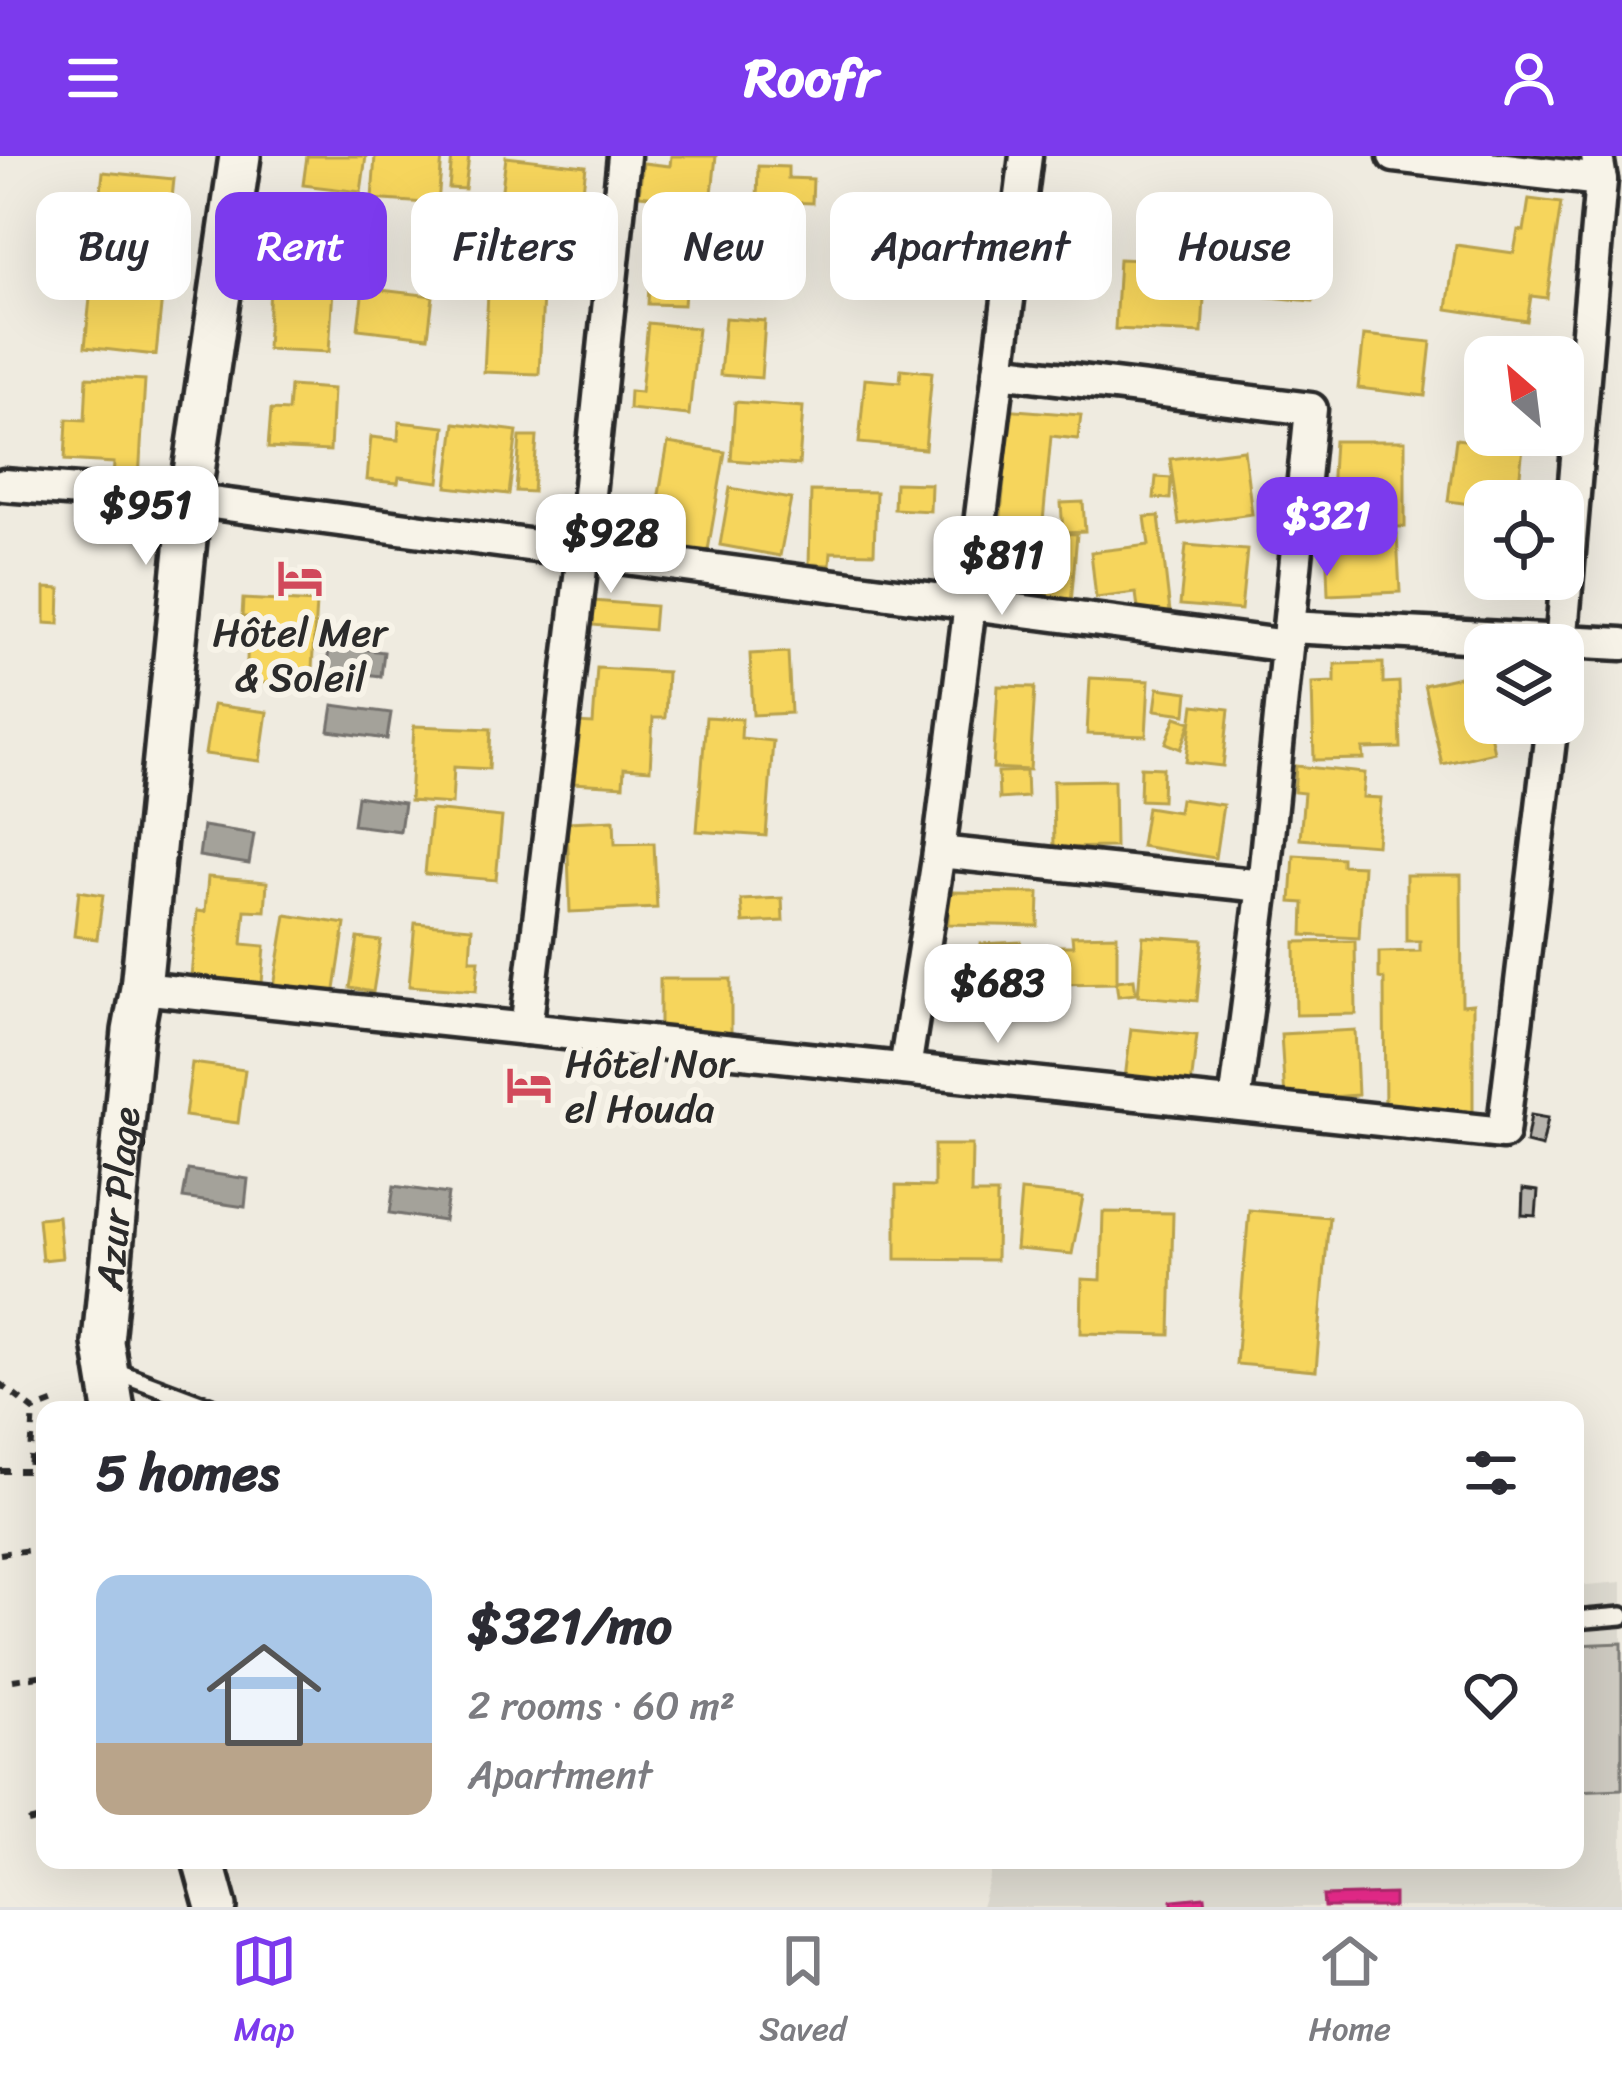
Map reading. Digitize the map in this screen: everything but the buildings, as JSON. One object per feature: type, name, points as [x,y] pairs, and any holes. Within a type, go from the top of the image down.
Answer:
[{"type":"street","name":"Azur Plage","points":[[112,1401],[104,1342],[133,1031],[190,500],[240,156]]},
{"type":"street","points":[[526,1029],[624,156]]},
{"type":"street","points":[[905,1069],[939,852],[1026,156]]},
{"type":"street","points":[[1394,156],[1599,168],[1563,624]]},
{"type":"street","points":[[999,371],[1311,409],[1263,886],[1235,1104]]},
{"type":"street","points":[[4,485],[190,500],[970,604],[1288,636],[1464,640]]},
{"type":"street","points":[[1584,643],[1622,644]]},
{"type":"street","points":[[141,988],[1503,1133],[1549,744]]},
{"type":"street","points":[[939,852],[1263,886]]},
{"type":"street","points":[[205,1869],[216,1907]]},
{"type":"lane","points":[[107,1368],[195,1401]]},
{"type":"lane","points":[[1584,1619],[1622,1616]]},
{"type":"path","points":[[0,1384],[34,1410],[30,1471],[0,1471]]},
{"type":"path","points":[[0,1554],[36,1549]]},
{"type":"path","points":[[13,1680],[36,1676]]},
{"type":"path","points":[[28,1822],[36,1820]]},
{"type":"shaded area","points":[[330,645],[384,652],[381,676],[326,669]]},
{"type":"shaded area","points":[[333,705],[391,713],[387,739],[329,731]]},
{"type":"shaded area","points":[[357,796],[404,803],[400,831],[353,825]]},
{"type":"shaded area","points":[[203,826],[254,834],[249,864],[199,856]]},
{"type":"shaded area","points":[[188,1170],[248,1179],[245,1207],[183,1198]]},
{"type":"shaded area","points":[[394,1186],[448,1194],[444,1221],[390,1213]]},
{"type":"shaded area","points":[[1622,1582],[1622,1907],[981,1907],[992,1869],[1584,1869],[1584,1585]]},
{"type":"shaded area","points":[[1622,1643],[1622,1789],[1584,1791],[1584,1645]]},
{"type":"place","name":"Hôtel Mer & Soleil","points":[[300,578]]},
{"type":"place","name":"Hôtel Nor el Houda","points":[[529,1085]]}]
